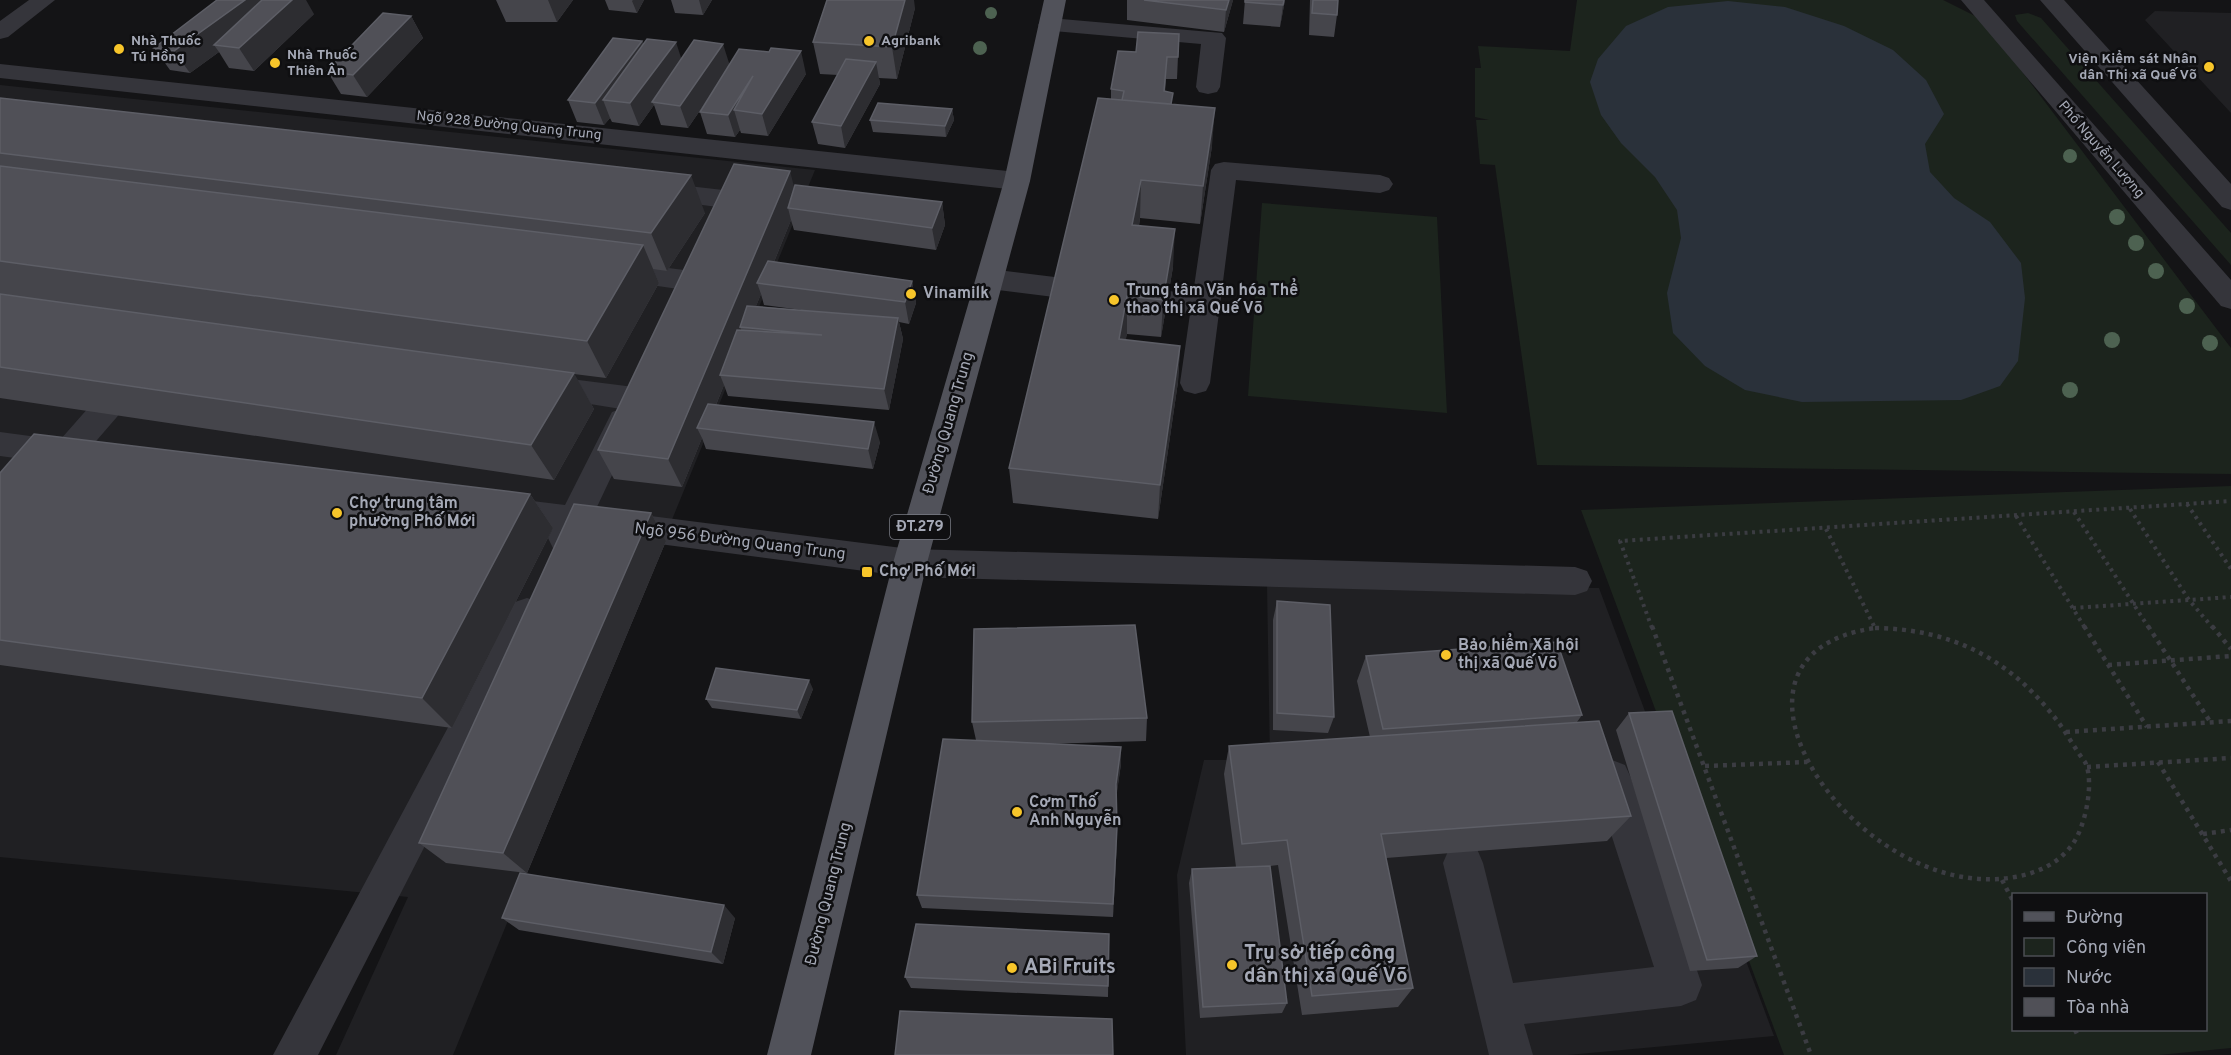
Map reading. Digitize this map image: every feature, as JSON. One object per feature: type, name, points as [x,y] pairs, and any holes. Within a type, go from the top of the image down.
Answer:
[{"type":"main road","name":"Đường Quang Trung","points":[[789,1055],[910,563],[1017,181],[1053,12]]},
{"type":"street","points":[[0,32],[44,0]]},
{"type":"street","name":"Phố Nguyễn Lượng","points":[[1972,0],[2231,299]]},
{"type":"street","points":[[2051,0],[2231,201]]},
{"type":"street","points":[[1053,12],[1214,38],[1208,87]]},
{"type":"street","name":"Ngõ 928 Đường Quang Trung","points":[[0,71],[1017,181]]},
{"type":"street","points":[[341,136],[363,111]]},
{"type":"street","points":[[676,314],[755,152]]},
{"type":"street","points":[[1195,384],[1224,170],[1380,184]]},
{"type":"street","points":[[627,188],[732,200]]},
{"type":"street","points":[[588,268],[692,281]]},
{"type":"street","points":[[990,279],[1206,306]]},
{"type":"street","points":[[21,476],[54,452],[149,358]]},
{"type":"street","points":[[295,1055],[548,571],[649,367]]},
{"type":"street","points":[[515,382],[633,399]]},
{"type":"street","points":[[0,444],[103,458]]},
{"type":"street","name":"Ngõ 956 Đường Quang Trung","points":[[468,506],[910,563],[1575,581]]},
{"type":"street","points":[[1498,1006],[1680,985],[1599,738]]},
{"type":"street","points":[[1463,863],[1511,1055]]},
{"type":"path","points":[[1811,1055],[1620,541],[2231,501]]},
{"type":"path","points":[[2187,504],[2231,569]]},
{"type":"path","points":[[2129,508],[2159,550],[2189,600],[2231,649]]},
{"type":"path","points":[[2073,511],[2211,723]]},
{"type":"path","points":[[2016,516],[2147,727]]},
{"type":"path","points":[[1826,528],[1875,628]]},
{"type":"path","points":[[2073,608],[2231,597]]},
{"type":"path","points":[[1875,628],[1912,629],[1931,633],[1971,648],[1999,664],[2041,699],[2066,732],[2087,767],[2086,808],[2082,827],[2074,844],[2061,858],[2045,869],[2002,880],[1974,879],[1945,873],[1888,848],[1840,809],[1821,786],[1807,762],[1797,737],[1793,712],[1794,690],[1801,670],[1814,653],[1830,640],[1875,628]]},
{"type":"path","points":[[2108,665],[2231,656]]},
{"type":"path","points":[[2066,732],[2231,721]]},
{"type":"path","points":[[2087,767],[2229,758],[2231,764]]},
{"type":"path","points":[[1705,766],[1807,762]]},
{"type":"path","points":[[2158,762],[2231,881]]},
{"type":"path","points":[[2203,834],[2231,830]]},
{"type":"path","points":[[2002,880],[2012,901]]},
{"type":"path","points":[[2076,1031],[2079,1038]]},
{"type":"shaded area","name":"Viện Kiểm sát Nhân dân Thị xã Quế Võ","points":[[2155,11],[2231,13],[2231,113],[2145,20]]},
{"type":"shaded area","name":"Chợ trung tâm phường Phố Mới","points":[[0,85],[815,170],[453,1055],[336,1055],[408,897],[0,857]]},
{"type":"shaded area","points":[[1267,585],[1599,588],[1649,722],[1657,722],[1774,1036],[1568,1055],[1186,1055],[1177,875],[1204,760],[1270,760]]},
{"type":"green space","points":[[1577,0],[1943,0],[1983,20],[2231,348],[2231,474],[1537,465],[1495,165],[1480,164],[1476,120],[1489,120],[1475,117],[1475,68],[1481,68],[1478,46],[1570,51]]},
{"type":"green space","points":[[2028,13],[2041,18],[2231,233],[2231,265],[2017,21],[2015,15]]},
{"type":"green space","points":[[1262,203],[1437,217],[1447,413],[1248,396]]},
{"type":"green space","points":[[2231,486],[2231,1048],[2159,1055],[1784,1055],[1581,510]]},
{"type":"water","points":[[1728,1],[1785,7],[1844,26],[1893,50],[1926,80],[1944,114],[1925,144],[1930,172],[1954,198],[1990,222],[2021,263],[2025,298],[2018,361],[2000,386],[1961,400],[1802,402],[1745,390],[1705,366],[1673,333],[1667,293],[1681,238],[1677,210],[1655,177],[1621,143],[1601,115],[1590,82],[1598,59],[1626,26],[1668,7]]},
{"type":"building","points":[[217,0],[245,0],[174,51],[154,48]]},
{"type":"building","points":[[262,0],[292,0],[239,48],[214,45]]},
{"type":"building","points":[[827,0],[905,0],[892,47],[813,42]]},
{"type":"building","points":[[1144,0],[1229,0],[1226,10]]},
{"type":"building","points":[[1245,0],[1284,0],[1283,5],[1245,2]]},
{"type":"building","points":[[1313,0],[1338,0],[1337,15],[1312,13]]},
{"type":"building","points":[[383,13],[411,16],[353,75],[327,71]]},
{"type":"building","points":[[1138,32],[1179,34],[1178,57],[1167,57],[1164,91],[1173,93],[1171,104],[1122,100],[1124,91],[1111,89],[1118,51],[1136,52]]},
{"type":"building","points":[[613,38],[642,41],[595,103],[568,100]]},
{"type":"building","points":[[647,39],[676,42],[630,103],[603,100]]},
{"type":"building","points":[[694,40],[723,44],[680,106],[652,102]]},
{"type":"building","points":[[771,48],[801,51],[762,114],[734,110],[753,76],[728,115],[700,112],[739,49],[769,52]]},
{"type":"building","points":[[846,59],[876,62],[841,126],[812,122]]},
{"type":"building","points":[[0,98],[691,175],[651,233],[0,153]]},
{"type":"building","name":"Trung tâm Văn hóa Thể thao thị xã Quế Võ","points":[[1098,98],[1215,108],[1203,186],[1141,180],[1132,225],[1175,229],[1163,300],[1127,296],[1119,339],[1180,346],[1160,485],[1009,468]]},
{"type":"building","points":[[878,103],[952,109],[945,126],[870,120]]},
{"type":"building","points":[[734,164],[790,171],[668,459],[598,450]]},
{"type":"building","points":[[0,166],[643,245],[587,341],[0,261]]},
{"type":"building","points":[[795,185],[942,202],[932,228],[788,208]]},
{"type":"building","points":[[768,261],[912,281],[905,302],[757,283]]},
{"type":"building","points":[[0,294],[574,373],[531,445],[0,367]]},
{"type":"building","points":[[747,306],[898,318],[884,389],[720,375],[737,330],[822,335],[740,327]]},
{"type":"building","points":[[708,404],[874,422],[868,449],[697,428]]},
{"type":"building","points":[[34,434],[530,494],[422,698],[0,640],[0,473]]},
{"type":"building","points":[[574,504],[651,513],[503,853],[419,843]]},
{"type":"building","points":[[1277,601],[1330,605],[1334,717],[1277,713]]},
{"type":"building","points":[[1135,625],[1147,718],[972,722],[974,629]]},
{"type":"building","points":[[1557,642],[1582,715],[1383,729],[1366,656]]},
{"type":"building","points":[[716,668],[809,680],[797,710],[706,699]]},
{"type":"building","points":[[1672,711],[1757,956],[1707,960],[1629,713]]},
{"type":"building","points":[[1599,721],[1631,816],[1381,834],[1413,988],[1312,996],[1287,840],[1242,844],[1229,746]]},
{"type":"building","points":[[943,739],[1121,747],[1116,784],[1117,827],[1113,904],[917,895]]},
{"type":"building","points":[[1270,866],[1287,1003],[1203,1007],[1192,869]]},
{"type":"building","points":[[520,873],[724,905],[711,952],[502,918]]},
{"type":"building","name":"ABi Fruits","points":[[916,924],[1109,934],[1108,986],[905,977]]},
{"type":"building","points":[[900,1011],[1112,1019],[1113,1055],[895,1055]]},
{"type":"place","name":"Agribank","points":[[869,41]]},
{"type":"place","name":"Nhà Thuốc Tú Hồng","points":[[119,49]]},
{"type":"place","name":"Nhà Thuốc Thiên Ân","points":[[275,63]]},
{"type":"place","name":"Viện Kiểm sát Nhân dân Thị xã Quế Võ","points":[[2209,67]]},
{"type":"place","name":"Vinamilk","points":[[911,294]]},
{"type":"place","name":"Trung tâm Văn hóa Thể thao thị xã Quế Võ","points":[[1114,300]]},
{"type":"place","name":"Chợ trung tâm phường Phố Mới","points":[[337,513]]},
{"type":"place","name":"Chợ Phố Mới","points":[[867,572]]},
{"type":"place","name":"Bảo hiểm Xã hội thị xã Quế Võ","points":[[1446,655]]},
{"type":"place","name":"Cơm Thố Anh Nguyễn","points":[[1017,812]]},
{"type":"place","name":"Trụ sở tiếp công dân thị xã Quế Võ","points":[[1232,965]]},
{"type":"place","name":"ABi Fruits","points":[[1012,968]]}]
